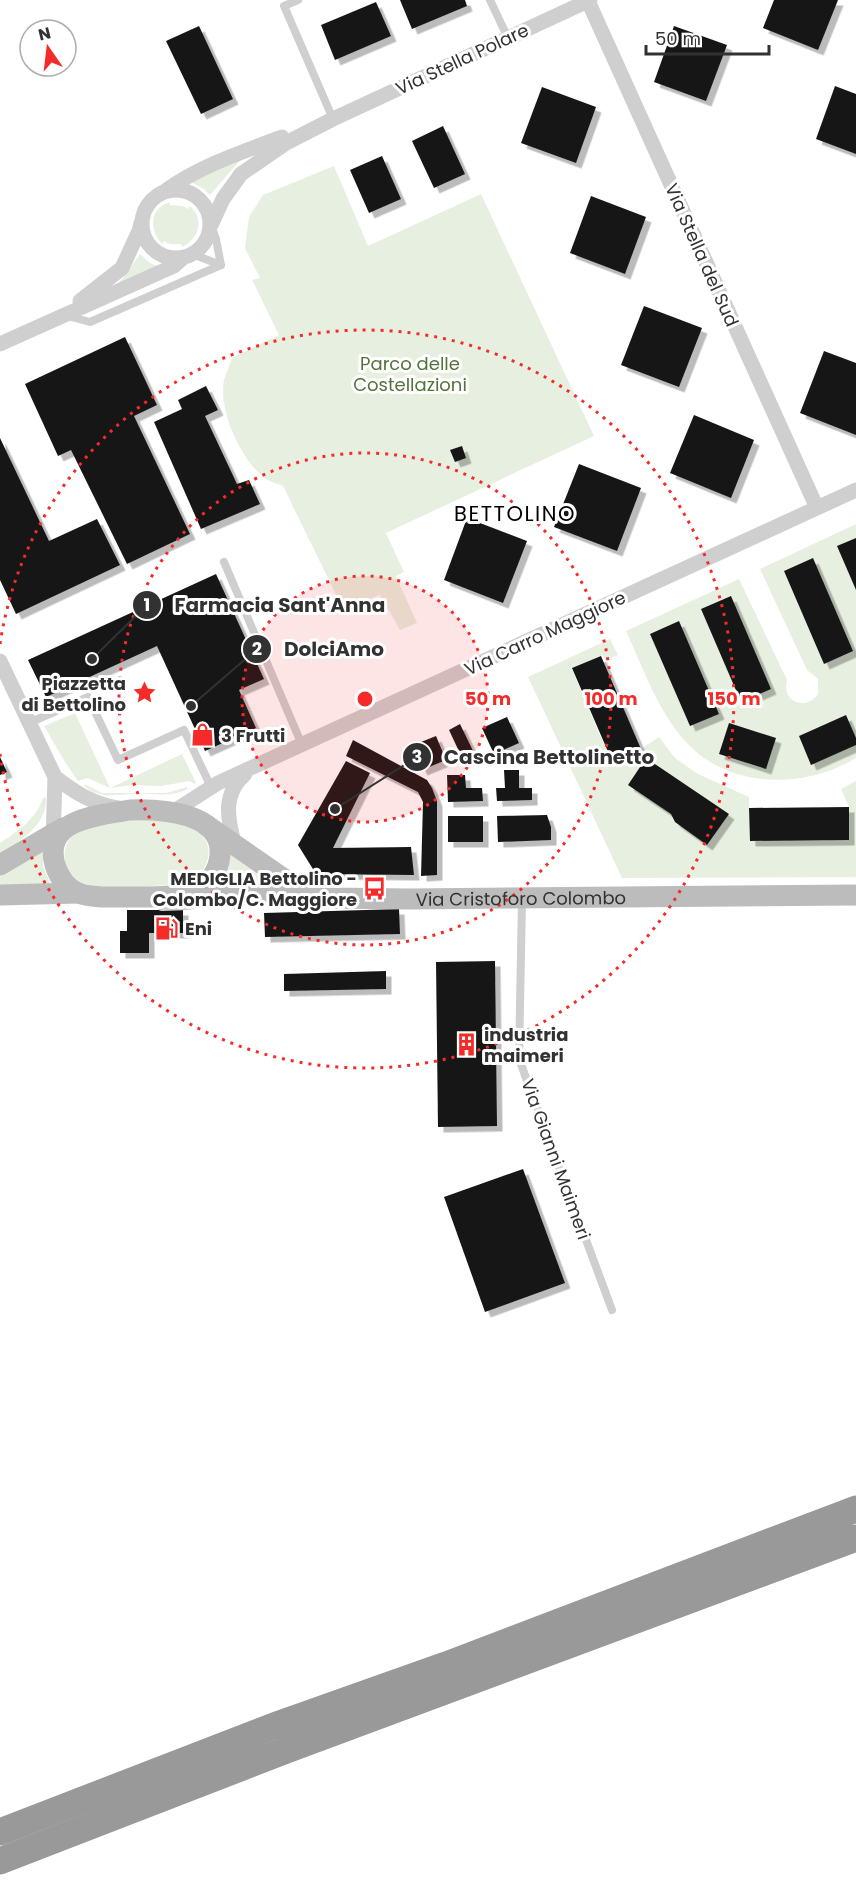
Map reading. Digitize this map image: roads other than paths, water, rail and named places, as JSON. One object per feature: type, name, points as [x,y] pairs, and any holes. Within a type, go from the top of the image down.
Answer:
[{"type":"highway","points":[[446,1665],[603,1591],[800,1519],[856,1495]]},
{"type":"highway","points":[[0,1832],[274,1726],[446,1665],[856,1509]]},
{"type":"highway","points":[[0,1861],[273,1755],[856,1538]]},
{"type":"highway","points":[[481,1679],[600,1642],[856,1552]]},
{"type":"main road","name":"Via Cristoforo Colombo","points":[[53,841],[72,824],[98,816],[130,810],[171,813],[223,833],[284,879],[317,896],[350,899],[856,895]]},
{"type":"main road","points":[[187,894],[210,879],[220,860],[223,833]]},
{"type":"main road","points":[[0,865],[53,841],[56,866],[63,882],[87,894]]},
{"type":"main road","points":[[0,895],[87,894],[140,897],[222,891],[317,896]]},
{"type":"street","name":"Via Stella Polare","points":[[211,225],[223,199],[241,174],[286,143],[333,118],[589,1]]},
{"type":"street","name":"Via Stella del Sud","points":[[589,1],[817,508]]},
{"type":"street","name":"Via Stella Polare","points":[[165,191],[180,180],[234,156],[333,118]]},
{"type":"street","points":[[0,344],[174,266],[204,243],[211,225],[205,204],[197,196],[177,189],[165,191],[156,196],[148,204],[143,214],[140,231],[122,268],[64,315]]},
{"type":"street","points":[[143,214],[143,232],[151,247],[166,256],[188,255]]},
{"type":"street","name":"Via Carro Maggiore","points":[[171,813],[211,787],[856,490]]},
{"type":"street","points":[[0,661],[55,777],[76,793],[104,806],[130,810]]},
{"type":"street","points":[[223,833],[233,787],[252,768]]},
{"type":"street","points":[[53,841],[55,777]]},
{"type":"lane","points":[[298,0],[284,6],[333,118]]},
{"type":"lane","points":[[490,0],[508,38]]},
{"type":"lane","points":[[211,225],[221,265]]},
{"type":"lane","points":[[188,255],[221,265]]},
{"type":"lane","points":[[64,315],[90,322],[221,265]]},
{"type":"lane","points":[[224,562],[302,745]]},
{"type":"lane","points":[[29,723],[88,697],[118,760],[184,730],[211,787]]},
{"type":"lane","points":[[157,907],[189,906],[222,891]]},
{"type":"lane","points":[[87,894],[114,899],[126,907]]},
{"type":"lane","name":"Via Gianni Maimeri","points":[[522,898],[519,1059],[612,1310]]},
{"type":"place","name":"Farmacia Sant'Anna","points":[[92,659]]},
{"type":"place","name":"Piazzetta di Bettolino","points":[[144,693]]},
{"type":"place","name":"DolciAmo","points":[[191,706]]},
{"type":"place","name":"3 Frutti","points":[[203,735]]},
{"type":"place","name":"Cascina Bettolinetto","points":[[335,809]]},
{"type":"place","name":"MEDIGLIA Bettolino - Colombo/C. Maggiore","points":[[375,888]]},
{"type":"place","name":"Eni","points":[[167,928]]},
{"type":"place","name":"industria maimeri","points":[[466,1044]]},
{"type":"district","name":"BETTOLINO","points":[[515,513]]},
{"type":"park label","name":"Parco delle Costellazioni","points":[[410,373]]}]
